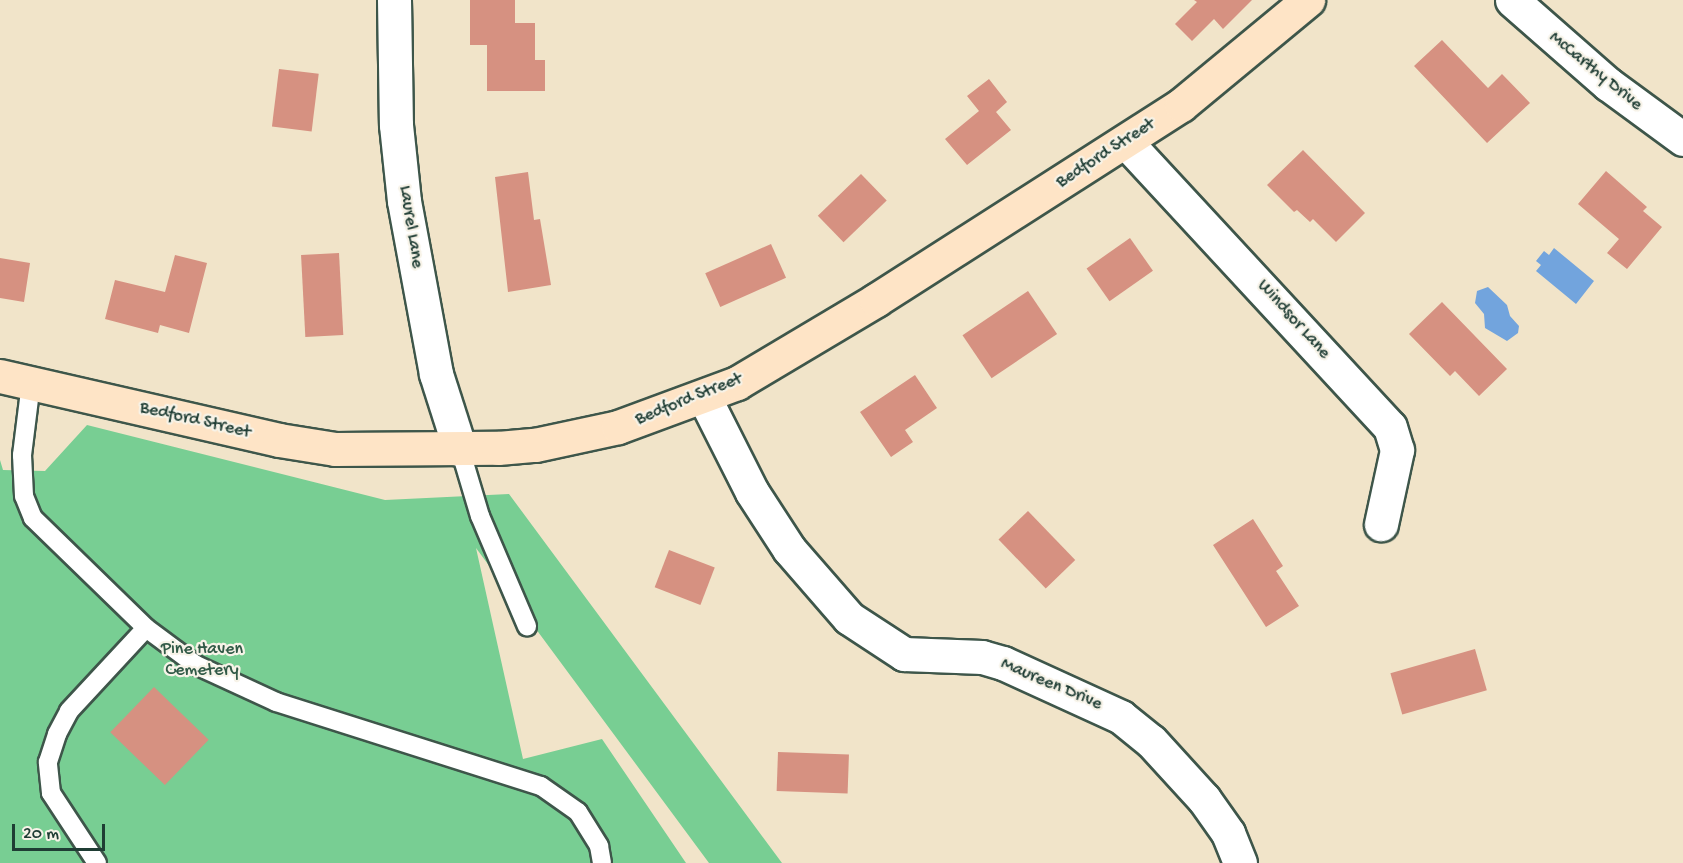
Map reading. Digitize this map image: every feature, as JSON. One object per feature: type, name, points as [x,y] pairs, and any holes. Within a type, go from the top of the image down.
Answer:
[{"type":"main road","name":"Bedford Street","points":[[0,376],[279,440],[335,449],[460,449],[535,445],[591,434],[704,397],[737,383],[876,300],[1181,105],[1308,0]]},
{"type":"street","name":"Laurel Lane","points":[[394,0],[396,125],[404,201],[436,374],[460,449]]},
{"type":"street","name":"McCarthy Drive","points":[[1512,0],[1608,84],[1683,139]]},
{"type":"street","name":"Windsor Lane","points":[[1125,142],[1390,427],[1397,450],[1381,524]]},
{"type":"street","name":"Maureen Drive","points":[[704,397],[752,492],[789,549],[849,618],[904,654],[982,657],[1002,663],[1121,717],[1150,741],[1204,799],[1228,833],[1240,863]]},
{"type":"lane","points":[[32,383],[22,455],[24,496],[33,518],[146,628],[196,665],[276,702],[541,786],[578,812],[599,846],[602,863]]},
{"type":"lane","points":[[460,449],[480,516],[527,626]]},
{"type":"lane","points":[[97,863],[51,793],[48,762],[57,734],[69,711],[146,628]]},
{"type":"green space","name":"Pine Haven Cemetery","points":[[87,425],[385,500],[509,494],[782,863],[709,863],[476,548],[523,759],[602,739],[686,863],[0,863],[0,460],[3,470],[45,471]]},
{"type":"water","points":[[1554,248],[1594,281],[1576,304],[1536,271],[1541,265],[1536,261],[1544,251],[1549,255]]},
{"type":"water","points":[[1488,287],[1507,305],[1510,316],[1519,326],[1518,333],[1507,341],[1485,328],[1484,314],[1475,303],[1477,291]]},
{"type":"building","points":[[470,0],[515,0],[515,23],[535,23],[535,60],[545,60],[545,91],[487,91],[487,45],[470,45]]},
{"type":"building","points":[[1194,0],[1252,0],[1223,29],[1214,19],[1192,41],[1175,24],[1197,2]]},
{"type":"building","points":[[1442,40],[1488,88],[1502,74],[1530,103],[1487,143],[1414,66]]},
{"type":"building","points":[[279,69],[319,74],[312,131],[272,127]]},
{"type":"building","points":[[989,79],[1007,102],[996,112],[1011,130],[967,165],[945,139],[979,111],[967,96]]},
{"type":"building","points":[[1303,150],[1365,213],[1336,242],[1313,219],[1310,222],[1297,210],[1294,212],[1267,185]]},
{"type":"building","points":[[1606,171],[1647,207],[1643,211],[1662,227],[1627,269],[1607,253],[1619,239],[1578,204]]},
{"type":"building","points":[[528,172],[534,220],[540,219],[551,285],[508,292],[495,177]]},
{"type":"building","points":[[861,174],[887,201],[844,242],[818,216]]},
{"type":"building","points":[[1130,238],[1153,271],[1110,301],[1087,268]]},
{"type":"building","points":[[771,244],[786,278],[720,307],[705,273]]},
{"type":"building","points":[[339,253],[343,335],[305,337],[301,255]]},
{"type":"building","points":[[175,255],[207,263],[189,333],[160,325],[158,333],[105,319],[115,280],[165,292]]},
{"type":"building","points":[[0,258],[30,263],[24,302],[0,298]]},
{"type":"building","points":[[1028,291],[1057,334],[992,378],[963,335]]},
{"type":"building","points":[[1442,302],[1507,369],[1479,396],[1455,371],[1450,376],[1409,334]]},
{"type":"building","points":[[915,375],[937,408],[905,430],[913,442],[891,457],[860,412]]},
{"type":"building","points":[[1028,511],[1075,560],[1046,588],[999,539]]},
{"type":"building","points":[[1253,519],[1283,566],[1276,571],[1299,606],[1266,627],[1213,545]]},
{"type":"building","points":[[669,550],[715,568],[700,605],[655,587]]},
{"type":"building","points":[[1475,649],[1487,690],[1402,715],[1390,673]]},
{"type":"building","points":[[154,687],[209,740],[165,785],[110,732]]},
{"type":"building","points":[[778,752],[849,754],[848,793],[777,791]]}]
